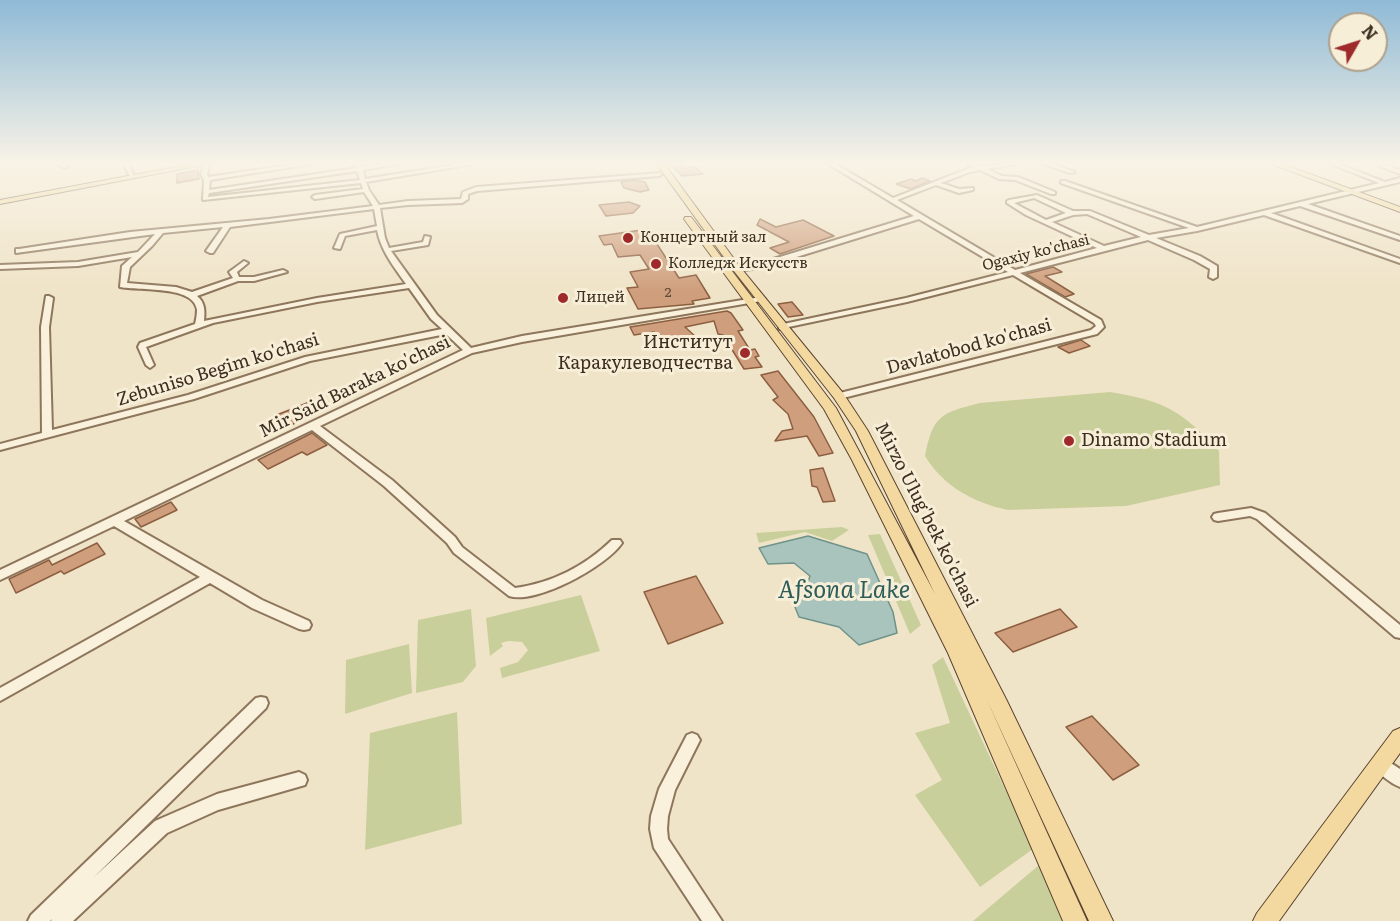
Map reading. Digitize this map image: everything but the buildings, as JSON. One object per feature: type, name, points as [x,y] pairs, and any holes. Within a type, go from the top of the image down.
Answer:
[{"type":"main road","name":"Mirzo Ulug'bek ko'chasi","points":[[681,205],[706,244],[754,300],[782,327],[839,396],[862,431],[999,705],[1101,921]]},
{"type":"main road","name":"Mirzo Ulug'bek ko'chasi","points":[[687,205],[737,269],[754,300],[830,408],[891,519],[957,653],[1076,921]]},
{"type":"main road","points":[[1265,921],[1400,737]]},
{"type":"street","points":[[20,251],[86,239],[405,205]]},
{"type":"street","points":[[901,205],[1016,273]]},
{"type":"street","points":[[1015,205],[1104,249]]},
{"type":"street","points":[[1055,205],[1072,213]]},
{"type":"street","points":[[1129,205],[1197,229]]},
{"type":"street","name":"Ogaxiy ko'chasi","points":[[782,327],[907,300],[1145,238],[1197,229],[1296,205]]},
{"type":"street","points":[[1303,205],[1400,238]]},
{"type":"street","points":[[376,207],[387,250],[410,286],[447,331],[469,351]]},
{"type":"street","points":[[1047,222],[1072,213],[1088,212],[1207,263],[1214,268],[1214,277]]},
{"type":"street","points":[[1263,213],[1400,261]]},
{"type":"street","points":[[737,269],[758,266],[921,216]]},
{"type":"street","points":[[210,251],[228,225]]},
{"type":"street","points":[[338,248],[342,235],[380,227]]},
{"type":"street","points":[[160,232],[150,245],[126,266],[122,276],[124,286],[169,288],[191,295],[199,302],[202,316],[198,325]]},
{"type":"street","points":[[387,250],[426,244],[427,237]]},
{"type":"street","points":[[0,267],[78,264],[139,254]]},
{"type":"street","points":[[237,279],[233,272],[244,263]]},
{"type":"street","points":[[191,295],[237,279],[254,279],[284,272]]},
{"type":"street","name":"Davlatobod ko'chasi","points":[[839,396],[1094,332],[1100,327],[1098,322],[1016,273]]},
{"type":"street","points":[[150,365],[143,345],[198,325],[317,300],[410,286]]},
{"type":"street","points":[[47,436],[45,327],[49,298]]},
{"type":"street","name":"Mir Said Baraka ko'chasi","points":[[0,575],[469,351],[522,339],[754,300]]},
{"type":"street","name":"Zebuniso Begim ko'chasi","points":[[0,447],[191,398],[308,359],[447,331]]},
{"type":"street","points":[[313,426],[388,483],[451,540],[458,550],[513,593],[530,592],[579,571],[606,555],[616,543]]},
{"type":"street","points":[[1218,517],[1251,512],[1261,516],[1400,633]]},
{"type":"street","points":[[115,521],[257,604],[304,625]]},
{"type":"street","points":[[0,695],[210,577]]},
{"type":"street","points":[[37,921],[261,703]]},
{"type":"street","points":[[692,741],[667,790],[657,830],[660,842],[713,921]]},
{"type":"street","points":[[1380,763],[1400,779]]},
{"type":"street","points":[[60,921],[161,828],[217,802],[299,780]]},
{"type":"street","points":[[147,816],[161,828]]},
{"type":"green space","name":"Dinamo Stadium","points":[[1110,392],[1159,404],[1194,426],[1219,451],[1220,485],[1126,506],[1008,510],[983,503],[960,492],[932,467],[925,456],[931,432],[936,424],[948,413],[956,410],[980,403]]},
{"type":"green space","points":[[842,527],[849,530],[832,541],[805,532],[759,543],[756,533]]},
{"type":"green space","points":[[880,534],[921,625],[910,634],[868,535]]},
{"type":"green space","points":[[581,595],[600,651],[502,678],[500,668],[518,662],[528,650],[522,642],[508,641],[501,643],[503,646],[490,656],[486,618]]},
{"type":"green space","points":[[471,609],[476,666],[463,682],[416,693],[418,620]]},
{"type":"green space","points":[[409,644],[412,693],[345,714],[346,660]]},
{"type":"green space","points":[[943,657],[1033,849],[980,887],[915,795],[942,780],[915,733],[950,723],[932,665]]},
{"type":"green space","points":[[457,712],[462,824],[365,850],[370,733]]},
{"type":"green space","points":[[1039,865],[1063,921],[973,921]]},
{"type":"water","name":"Afsona Lake","points":[[808,536],[867,554],[893,612],[897,633],[859,645],[839,627],[799,617],[793,602],[807,585],[810,576],[794,563],[768,564],[759,548]]},
{"type":"place","name":"Концертный зал","points":[[628,238]]},
{"type":"place","name":"Колледж Искусств","points":[[656,264]]},
{"type":"place","name":"Лицей","points":[[563,298]]},
{"type":"place","name":"Институт Каракулеводчества","points":[[745,353]]},
{"type":"place","name":"Dinamo Stadium","points":[[1069,441]]}]
